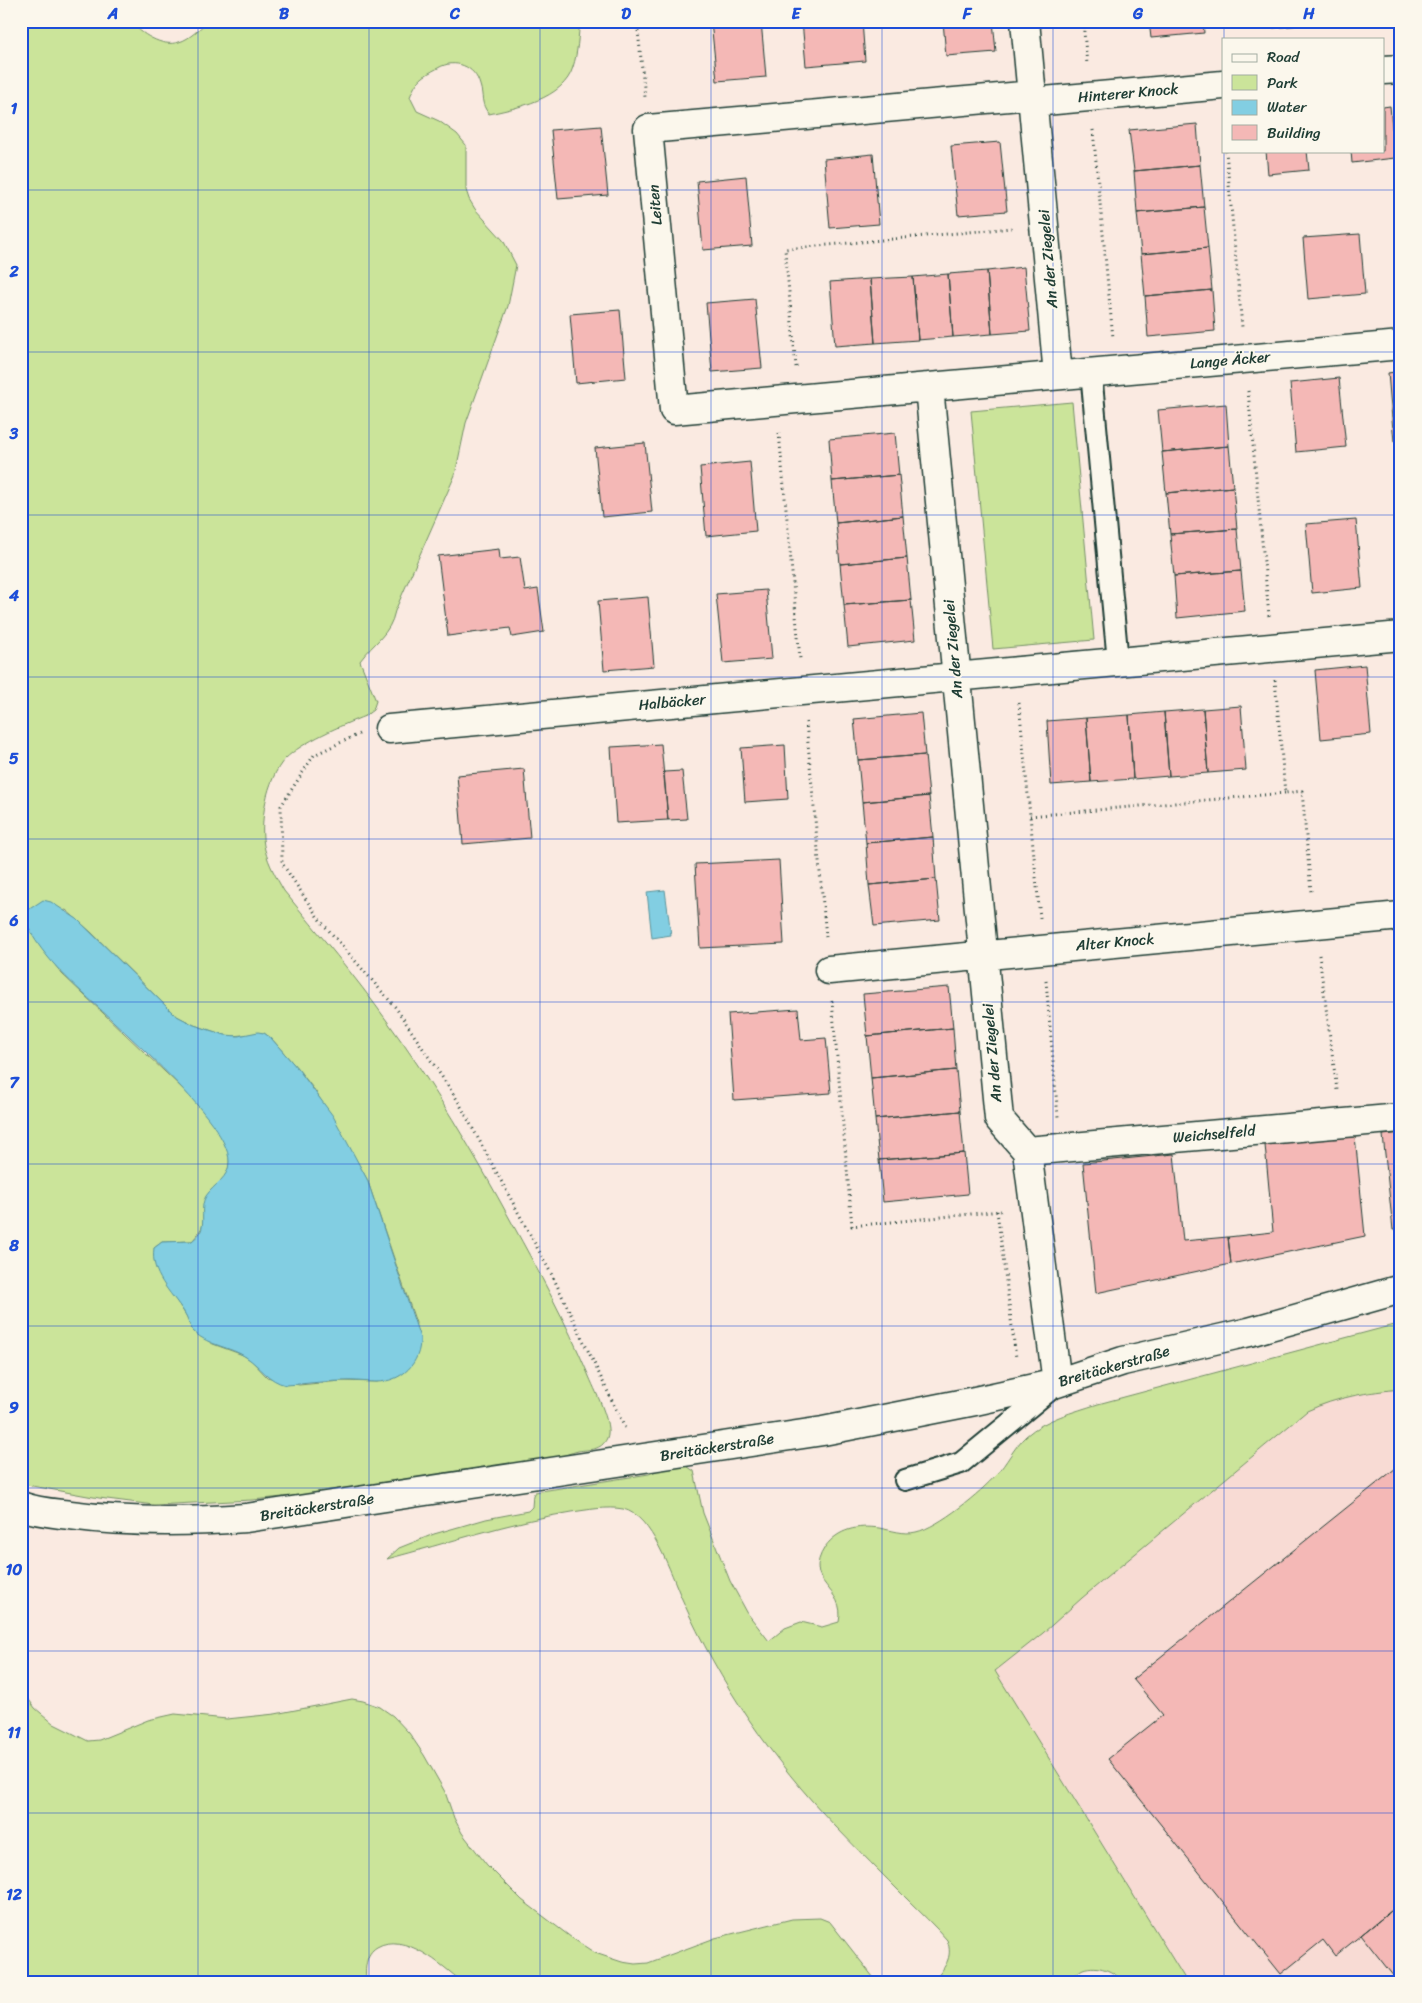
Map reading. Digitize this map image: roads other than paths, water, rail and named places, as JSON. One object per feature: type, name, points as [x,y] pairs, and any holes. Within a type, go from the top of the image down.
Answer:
[{"type":"street","name":"An der Ziegelei","points":[[1026,21],[1058,375]]},
{"type":"street","points":[[1384,70],[1401,69]]},
{"type":"street","name":"Hinterer Knock","points":[[1033,99],[1222,85]]},
{"type":"street","name":"Leiten","points":[[929,387],[674,410],[648,130],[1033,99]]},
{"type":"street","name":"Lange Äcker","points":[[1058,375],[1401,345]]},
{"type":"street","points":[[929,387],[1058,375]]},
{"type":"street","name":"An der Ziegelei","points":[[929,387],[999,1119],[1027,1151]]},
{"type":"street","points":[[956,676],[1401,636]]},
{"type":"street","name":"Halbäcker","points":[[389,729],[956,676]]},
{"type":"street","name":"Alter Knock","points":[[829,970],[1042,948],[1401,916]]},
{"type":"street","name":"Weichselfeld","points":[[1027,1151],[1401,1118]]},
{"type":"street","points":[[1027,1151],[1057,1383]]},
{"type":"street","name":"Breitäckerstraße","points":[[21,1506],[31,1510],[88,1518],[137,1521],[199,1521],[246,1518],[824,1431],[1057,1383],[1123,1361],[1249,1332],[1401,1289]]},
{"type":"lane","points":[[1104,371],[1118,662]]},
{"type":"lane","points":[[905,1480],[961,1463],[1057,1383]]},
{"type":"water","points":[[665,890],[671,935],[652,938],[647,892]]},
{"type":"water","points":[[43,900],[51,902],[77,919],[175,1015],[194,1025],[225,1035],[238,1036],[258,1032],[264,1033],[271,1038],[298,1069],[333,1116],[367,1179],[420,1338],[417,1355],[413,1363],[402,1375],[394,1379],[376,1382],[327,1381],[286,1385],[269,1377],[246,1357],[206,1340],[194,1332],[184,1312],[158,1274],[155,1266],[154,1248],[162,1242],[192,1241],[200,1233],[202,1229],[204,1200],[227,1172],[229,1162],[223,1142],[207,1117],[183,1089],[71,981],[42,949],[28,927],[27,919],[28,910]]}]
